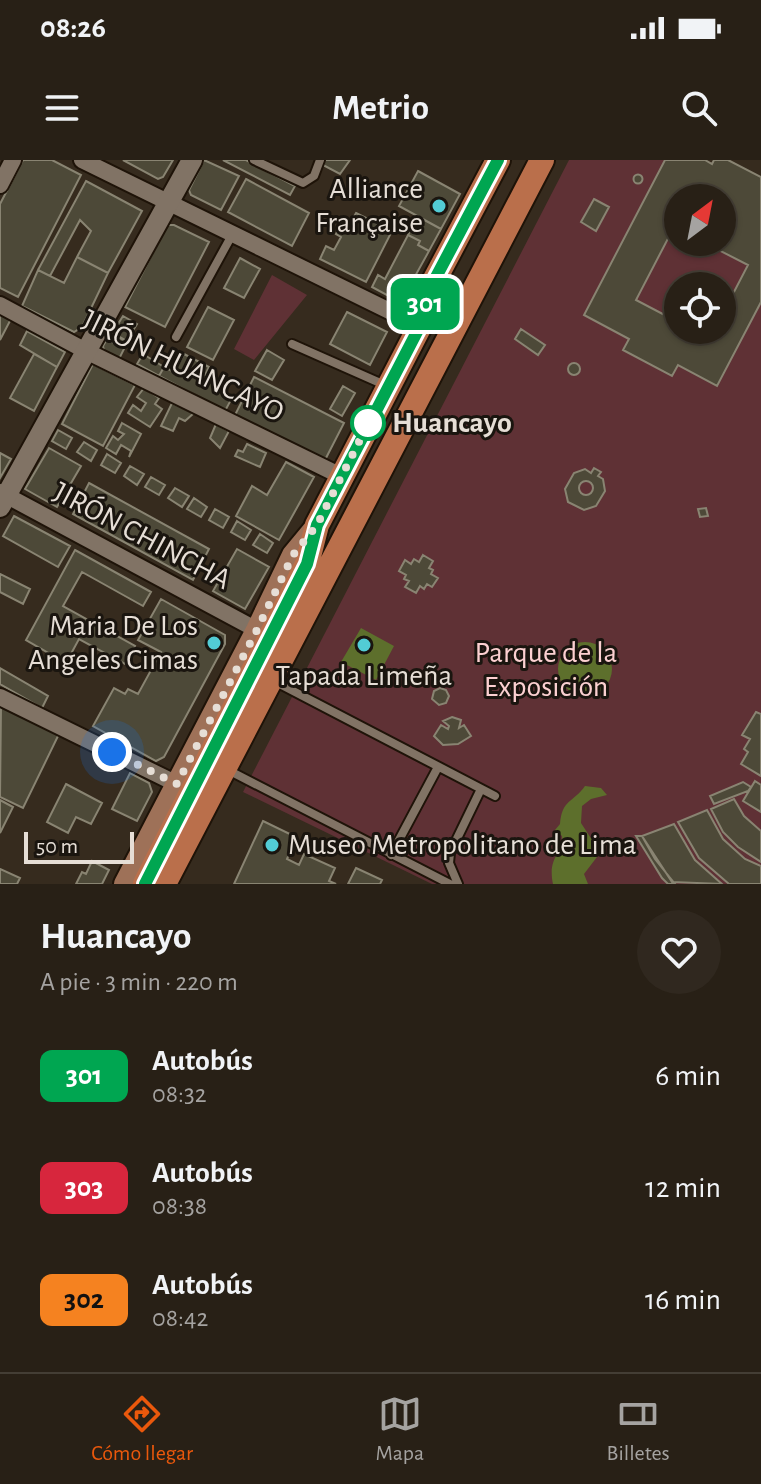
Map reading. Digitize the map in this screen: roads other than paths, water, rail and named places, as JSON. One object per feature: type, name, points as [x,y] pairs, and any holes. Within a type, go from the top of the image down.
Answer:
[{"type":"main road","points":[[420,326],[426,296],[498,160]]},
{"type":"main road","points":[[145,884],[307,564],[317,525],[341,476],[420,326],[441,304],[515,160]]},
{"type":"main road","points":[[164,884],[542,160]]},
{"type":"main road","points":[[125,884],[293,555],[317,525]]},
{"type":"street","points":[[0,185],[13,160]]},
{"type":"street","points":[[82,160],[420,326]]},
{"type":"street","points":[[2,498],[192,160]]},
{"type":"street","name":"JIRÓN HUANCAYO","points":[[0,305],[86,351],[341,476]]},
{"type":"street","name":"JIRÓN CHINCHA","points":[[2,498],[257,630]]},
{"type":"street","points":[[0,697],[177,784]]},
{"type":"lane","points":[[254,160],[303,183],[314,176],[320,160]]},
{"type":"lane","points":[[176,337],[232,235]]},
{"type":"lane","points":[[292,344],[387,386]]},
{"type":"lane","points":[[271,680],[495,796]]},
{"type":"lane","points":[[391,855],[438,767]]},
{"type":"lane","points":[[224,768],[450,884]]},
{"type":"lane","points":[[458,884],[449,863],[450,853],[481,789]]},
{"type":"place","name":"Alliance Française","points":[[439,206]]},
{"type":"place","name":"Huancayo","points":[[368,423]]},
{"type":"place","name":"Maria De Los Angeles Cimas","points":[[214,643]]},
{"type":"place","name":"Tapada Limeña","points":[[364,645]]},
{"type":"place","name":"Museo Metropolitano de Lima","points":[[272,845]]},
{"type":"park label","name":"Parque de la Exposición","points":[[546,670]]}]
